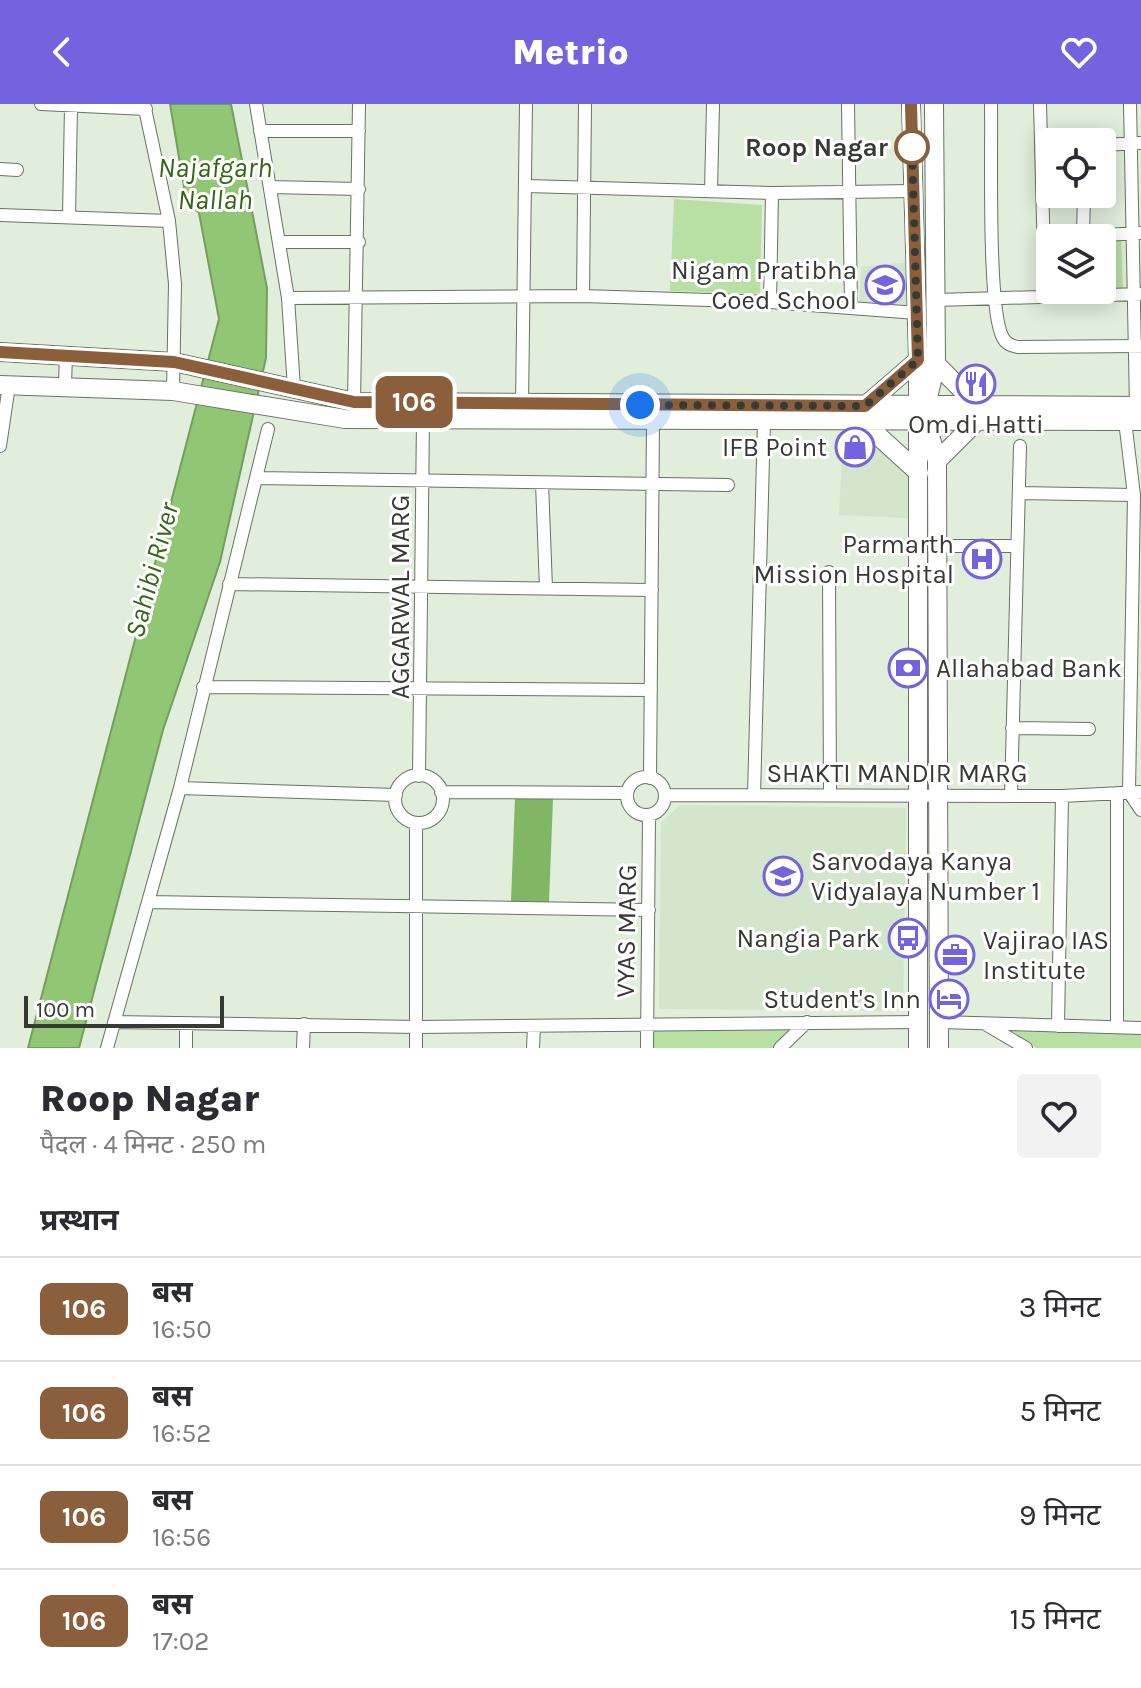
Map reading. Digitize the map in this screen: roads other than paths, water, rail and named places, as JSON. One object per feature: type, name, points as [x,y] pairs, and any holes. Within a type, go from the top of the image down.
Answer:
[{"type":"main road","points":[[911,104],[917,313],[927,362],[977,414]]},
{"type":"main road","points":[[934,104],[936,300],[927,362],[919,473],[939,1048]]},
{"type":"main road","points":[[0,352],[174,362],[354,402],[864,414],[1136,413]]},
{"type":"main road","points":[[5,385],[173,391],[345,419],[764,421],[864,414],[927,362]]},
{"type":"main road","points":[[864,414],[919,473]]},
{"type":"main road","points":[[918,1048],[939,546],[937,461],[922,414]]},
{"type":"main road","points":[[937,461],[977,414]]},
{"type":"street","points":[[41,104],[145,107],[169,221],[175,284],[173,391]]},
{"type":"street","points":[[256,104],[288,298],[287,387]]},
{"type":"street","points":[[354,402],[359,297],[359,104]]},
{"type":"street","points":[[522,404],[526,104]]},
{"type":"street","points":[[583,296],[585,104]]},
{"type":"street","points":[[711,191],[713,104]]},
{"type":"street","points":[[848,104],[851,308]]},
{"type":"street","points":[[991,104],[995,298],[1002,336],[1013,346],[1138,346]]},
{"type":"street","points":[[1040,104],[1043,128]]},
{"type":"street","points":[[1117,1027],[1136,599],[1134,495],[1138,294],[1136,143],[1130,104]]},
{"type":"street","points":[[69,217],[71,106]]},
{"type":"street","points":[[260,131],[359,131]]},
{"type":"street","points":[[1116,144],[1136,143]]},
{"type":"street","points":[[0,169],[17,170]]},
{"type":"street","points":[[527,186],[772,193],[914,191]]},
{"type":"street","points":[[270,187],[359,189]]},
{"type":"street","points":[[770,302],[772,193]]},
{"type":"street","points":[[0,215],[169,221]]},
{"type":"street","points":[[1116,234],[1137,233]]},
{"type":"street","points":[[279,242],[359,242]]},
{"type":"street","points":[[1116,295],[1138,294]]},
{"type":"street","points":[[288,298],[583,296],[770,302],[917,313]]},
{"type":"street","points":[[936,300],[1036,297]]},
{"type":"street","points":[[65,385],[66,354]]},
{"type":"street","points":[[0,446],[5,385]]},
{"type":"street","name":"AGGARWAL MARG","points":[[419,776],[423,419]]},
{"type":"street","points":[[650,778],[653,421]]},
{"type":"street","points":[[754,795],[764,421]]},
{"type":"street","points":[[107,1048],[180,788],[268,429]]},
{"type":"street","points":[[1011,796],[1020,446]]},
{"type":"street","points":[[256,478],[423,478],[728,485]]},
{"type":"street","points":[[542,483],[546,588]]},
{"type":"street","points":[[1019,493],[1134,495]]},
{"type":"street","points":[[939,546],[1017,546]]},
{"type":"street","points":[[829,572],[830,794]]},
{"type":"street","points":[[229,584],[652,590]]},
{"type":"street","points":[[203,687],[651,690]]},
{"type":"street","points":[[1012,728],[1089,729]]},
{"type":"street","points":[[419,776],[430,778],[441,792],[440,810],[426,822],[416,823],[400,814],[396,795],[404,781],[419,776]]},
{"type":"street","points":[[650,778],[660,784],[665,795],[662,806],[649,815],[632,809],[626,793],[634,782],[650,778]]},
{"type":"street","points":[[180,788],[396,795]]},
{"type":"street","points":[[441,792],[626,793]]},
{"type":"street","points":[[1129,792],[1141,810]]},
{"type":"street","name":"SHAKTI MANDIR MARG","points":[[665,795],[1062,796],[1129,792]]},
{"type":"street","points":[[1058,1026],[1062,796]]},
{"type":"street","name":"VYAS MARG","points":[[647,1048],[649,815]]},
{"type":"street","points":[[416,823],[419,906],[416,1048]]},
{"type":"street","points":[[148,902],[649,910]]},
{"type":"street","points":[[114,1022],[417,1027],[919,1022]]},
{"type":"street","points":[[780,1048],[807,1022]]},
{"type":"street","points":[[939,1022],[1141,1028]]},
{"type":"street","points":[[186,1024],[186,1048]]},
{"type":"street","points":[[303,1048],[304,1024]]},
{"type":"street","points":[[986,1024],[1026,1048]]},
{"type":"street","points":[[533,1048],[534,1026]]},
{"type":"water","name":"Najafgarh Nallah","points":[[170,104],[231,104],[267,288],[266,358],[220,562],[163,730],[79,1048],[28,1048],[219,319],[199,213],[186,199]]},
{"type":"place","name":"Roop Nagar","points":[[912,147]]},
{"type":"place","name":"Nigam Pratibha Coed School","points":[[885,285]]},
{"type":"place","name":"Om di Hatti","points":[[976,384]]},
{"type":"place","name":"IFB Point","points":[[855,447]]},
{"type":"place","name":"Parmarth Mission Hospital","points":[[982,559]]},
{"type":"place","name":"Allahabad Bank","points":[[908,668]]},
{"type":"place","name":"Sarvodaya Kanya Vidyalaya Number 1","points":[[783,876]]},
{"type":"place","name":"Nangia Park","points":[[908,938]]},
{"type":"place","name":"Vajirao IAS Institute","points":[[955,955]]},
{"type":"place","name":"Student's Inn","points":[[949,999]]},
{"type":"water label","name":"Sahibi River","points":[[151,570]]}]
